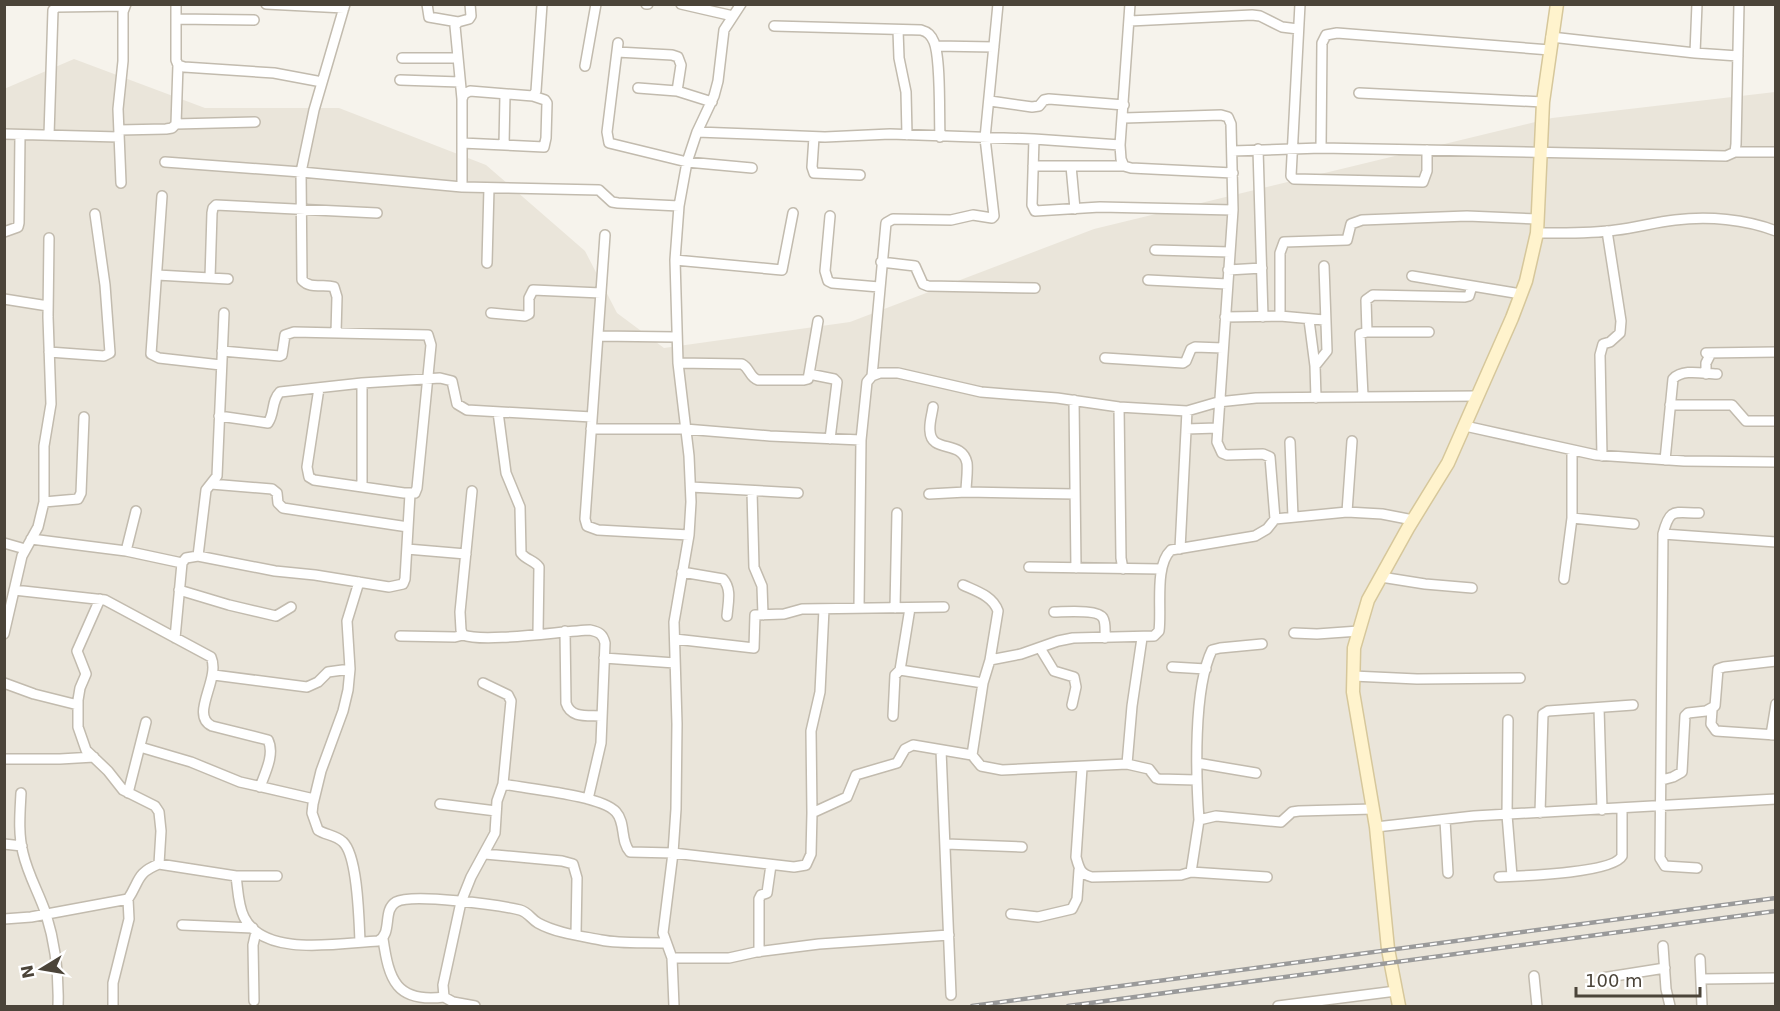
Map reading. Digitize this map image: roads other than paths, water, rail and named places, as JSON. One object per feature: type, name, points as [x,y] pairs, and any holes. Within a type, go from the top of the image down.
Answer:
[{"type":"main road","points":[[1399,1006],[1388,949],[1376,827],[1353,692],[1354,648],[1368,600],[1448,463],[1521,294],[1537,233],[1543,102],[1557,4]]},
{"type":"street","points":[[176,4],[177,124]]},
{"type":"street","points":[[266,4],[345,6],[322,82],[301,172],[302,280],[312,286],[334,287],[337,297],[336,333]]},
{"type":"street","points":[[427,4],[429,17],[458,22],[471,16],[470,4]]},
{"type":"street","points":[[533,96],[536,91],[542,4]]},
{"type":"street","points":[[585,66],[596,4]]},
{"type":"street","points":[[681,4],[733,16]]},
{"type":"street","points":[[674,1006],[672,958],[663,933],[673,853],[677,735],[674,622],[688,535],[691,487],[676,337],[675,260],[679,206],[687,162],[697,132],[712,102],[718,81],[724,30],[741,4]]},
{"type":"street","points":[[872,376],[881,262],[885,227],[888,220],[951,220],[973,214],[992,218],[994,216],[995,206],[985,138],[998,4]]},
{"type":"street","points":[[1124,166],[1120,145],[1124,118],[1130,4]]},
{"type":"street","points":[[1300,4],[1291,176],[1294,179],[1423,182],[1428,150]]},
{"type":"street","points":[[1695,53],[1697,4]]},
{"type":"street","points":[[1735,152],[1739,4]]},
{"type":"street","points":[[49,135],[53,10],[125,5],[124,47],[118,109],[121,183]]},
{"type":"street","points":[[1130,21],[1252,15],[1260,16],[1282,27],[1298,29]]},
{"type":"street","points":[[176,19],[254,20]]},
{"type":"street","points":[[458,22],[455,26],[462,99],[462,187]]},
{"type":"street","points":[[774,26],[928,32],[936,46],[940,137]]},
{"type":"street","points":[[898,30],[899,58],[906,92],[907,135]]},
{"type":"street","points":[[1321,148],[1322,43],[1326,35],[1336,33],[1550,50]]},
{"type":"street","points":[[1551,37],[1738,56]]},
{"type":"street","points":[[936,46],[994,47]]},
{"type":"street","points":[[677,90],[681,65],[678,57],[618,48],[607,132],[609,143],[687,162],[752,168]]},
{"type":"street","points":[[402,58],[458,58]]},
{"type":"street","points":[[178,65],[274,73],[322,82]]},
{"type":"street","points":[[400,80],[460,82]]},
{"type":"street","points":[[638,88],[677,90],[712,102]]},
{"type":"street","points":[[462,99],[464,94],[470,91],[533,96],[547,103],[544,147],[462,143]]},
{"type":"street","points":[[1359,93],[1543,102]]},
{"type":"street","points":[[504,146],[506,94]]},
{"type":"street","points":[[990,101],[1036,107],[1049,99],[1124,105]]},
{"type":"street","points":[[990,660],[1040,648],[1058,641],[1154,636],[1160,631],[1161,569],[1167,554],[1172,550],[1255,536],[1268,529],[1275,519],[1270,457],[1263,454],[1227,455],[1222,453],[1217,441],[1233,210],[1231,124],[1228,117],[1221,115],[1124,118]]},
{"type":"street","points":[[4,134],[119,133],[172,128],[177,124],[255,122]]},
{"type":"street","points":[[697,132],[814,136],[907,135],[1034,139],[1120,145]]},
{"type":"street","points":[[4,232],[18,227],[19,223],[20,135]]},
{"type":"street","points":[[814,136],[812,167],[814,173],[860,175]]},
{"type":"street","points":[[1034,139],[1032,205],[1035,211],[1100,207],[1233,210]]},
{"type":"street","points":[[1232,151],[1321,148],[1726,156],[1735,152],[1776,152]]},
{"type":"street","points":[[1258,149],[1263,316]]},
{"type":"street","points":[[165,162],[462,187],[599,190],[612,202],[679,206]]},
{"type":"street","points":[[1033,166],[1124,166],[1233,172]]},
{"type":"street","points":[[1071,166],[1075,208]]},
{"type":"street","points":[[487,263],[489,188]]},
{"type":"street","points":[[162,196],[152,354],[159,358],[221,365]]},
{"type":"street","points":[[210,278],[212,213],[216,205],[377,213]]},
{"type":"street","points":[[675,260],[782,270],[793,213]]},
{"type":"street","points":[[49,352],[104,356],[110,353],[105,285],[95,214]]},
{"type":"street","points":[[830,216],[825,271],[828,281],[879,287]]},
{"type":"street","points":[[1280,316],[1280,253],[1284,242],[1347,240],[1348,228],[1351,224],[1362,220],[1467,216],[1538,219]]},
{"type":"street","points":[[1537,233],[1607,231],[1694,218],[1743,222],[1776,231]]},
{"type":"street","points":[[1602,456],[1600,356],[1603,344],[1616,338],[1620,333],[1621,321],[1607,231]]},
{"type":"street","points":[[605,235],[585,519],[587,526],[598,530],[688,535]]},
{"type":"street","points":[[4,634],[25,549],[38,527],[44,502],[44,446],[51,404],[48,306],[49,238]]},
{"type":"street","points":[[1155,249],[1230,252]]},
{"type":"street","points":[[881,262],[915,266],[923,285],[928,286],[1035,288]]},
{"type":"street","points":[[1315,366],[1327,351],[1324,320],[1324,266]]},
{"type":"street","points":[[1228,270],[1262,268]]},
{"type":"street","points":[[156,275],[228,279]]},
{"type":"street","points":[[1412,276],[1521,294]]},
{"type":"street","points":[[1148,280],[1227,284]]},
{"type":"street","points":[[1367,332],[1366,300],[1369,297],[1465,297],[1469,296],[1472,286]]},
{"type":"street","points":[[491,313],[525,316],[529,314],[529,298],[532,290],[601,293]]},
{"type":"street","points":[[4,299],[48,306]]},
{"type":"street","points":[[198,556],[206,490],[217,476],[218,470],[224,313]]},
{"type":"street","points":[[1225,318],[1280,316],[1324,320]]},
{"type":"street","points":[[1309,320],[1315,366],[1316,398]]},
{"type":"street","points":[[678,363],[742,364],[747,366],[753,378],[758,380],[808,379],[818,321]]},
{"type":"street","points":[[1363,396],[1360,334],[1429,332]]},
{"type":"street","points":[[222,351],[280,356],[285,335],[288,333],[428,335],[431,345],[415,492],[410,494],[314,480],[307,473],[319,387]]},
{"type":"street","points":[[598,336],[676,337]]},
{"type":"street","points":[[1105,358],[1183,363],[1191,349],[1223,348]]},
{"type":"street","points":[[1706,374],[1708,353],[1776,352]]},
{"type":"street","points":[[859,607],[861,440],[867,382],[872,376],[880,373],[898,373],[962,389],[1074,400],[1119,407],[1187,411],[1218,402],[1256,398],[1478,396]]},
{"type":"street","points":[[809,374],[834,379],[837,382],[830,439]]},
{"type":"street","points":[[1665,460],[1673,379],[1677,375],[1717,374]]},
{"type":"street","points":[[219,416],[268,423],[271,419],[274,400],[280,392],[362,383],[440,378],[452,381],[457,404],[461,408],[592,417]]},
{"type":"street","points":[[362,383],[362,487]]},
{"type":"street","points":[[1074,400],[1076,568]]},
{"type":"street","points":[[1670,405],[1732,405],[1746,421],[1776,421]]},
{"type":"street","points":[[933,407],[930,431],[932,439],[936,444],[959,450],[964,455],[967,464],[966,492]]},
{"type":"street","points":[[1119,407],[1123,569]]},
{"type":"street","points":[[1180,549],[1187,411]]},
{"type":"street","points":[[498,412],[506,473],[520,507],[521,553],[525,558],[536,562],[539,567],[538,633]]},
{"type":"street","points":[[44,502],[78,499],[81,493],[84,417]]},
{"type":"street","points":[[1465,426],[1602,456],[1665,460],[1776,462]]},
{"type":"street","points":[[591,429],[685,429],[861,440]]},
{"type":"street","points":[[1186,429],[1218,429]]},
{"type":"street","points":[[1347,512],[1352,441]]},
{"type":"street","points":[[1290,442],[1293,517]]},
{"type":"street","points":[[1564,579],[1572,518],[1572,451]]},
{"type":"street","points":[[212,484],[272,489],[277,493],[278,503],[283,508],[408,527]]},
{"type":"street","points":[[691,487],[798,493]]},
{"type":"street","points":[[463,635],[460,612],[472,491]]},
{"type":"street","points":[[752,491],[754,567],[762,586],[763,615]]},
{"type":"street","points":[[929,494],[966,492],[1075,494]]},
{"type":"street","points":[[175,638],[182,563],[186,558],[198,556],[275,572],[315,575],[389,587],[403,584],[410,494]]},
{"type":"street","points":[[126,551],[136,511]]},
{"type":"street","points":[[1275,519],[1347,512],[1382,514],[1413,520]]},
{"type":"street","points":[[895,608],[897,513]]},
{"type":"street","points":[[1697,868],[1665,866],[1661,862],[1663,534],[1670,515],[1699,513]]},
{"type":"street","points":[[1572,518],[1634,524]]},
{"type":"street","points":[[1663,534],[1776,542]]},
{"type":"street","points":[[31,539],[126,551],[182,563]]},
{"type":"street","points":[[4,543],[25,549]]},
{"type":"street","points":[[407,549],[466,554]]},
{"type":"street","points":[[1029,567],[1161,569]]},
{"type":"street","points":[[682,573],[726,581],[729,588],[727,616]]},
{"type":"street","points":[[1381,577],[1473,588]]},
{"type":"street","points":[[359,582],[347,621],[350,669],[348,690],[343,711],[321,771],[312,813],[318,830],[342,840],[351,859],[357,890],[360,942]]},
{"type":"street","points":[[963,585],[987,596],[996,605],[998,611],[990,660],[983,683],[972,755]]},
{"type":"street","points":[[179,590],[276,616],[291,607]]},
{"type":"street","points":[[14,591],[105,600],[211,657],[213,675],[203,710],[205,723],[268,740],[271,745],[270,756],[260,787]]},
{"type":"street","points":[[100,599],[88,629],[78,644],[79,659],[87,674],[80,688],[78,727],[86,750],[128,793],[155,806],[159,812],[161,831],[159,864]]},
{"type":"street","points":[[675,639],[754,648],[755,615],[784,614],[802,609],[945,607]]},
{"type":"street","points":[[893,716],[895,675],[900,670],[910,608]]},
{"type":"street","points":[[503,784],[600,801],[615,811],[620,819],[626,848],[630,852],[673,853],[794,867],[806,865],[811,854],[811,731],[820,692],[824,609]]},
{"type":"street","points":[[1054,612],[1090,612],[1101,615],[1104,619],[1105,638]]},
{"type":"street","points":[[400,636],[455,637],[463,635],[470,637],[590,630],[599,632],[605,643],[601,743],[588,799]]},
{"type":"street","points":[[565,631],[568,710],[580,715],[602,716]]},
{"type":"street","points":[[1294,633],[1359,631]]},
{"type":"street","points":[[1127,764],[1132,706],[1142,638]]},
{"type":"street","points":[[1191,872],[1199,820],[1196,780],[1200,692],[1206,669],[1212,650],[1262,644]]},
{"type":"street","points":[[1040,648],[1053,671],[1074,676],[1076,687],[1072,705]]},
{"type":"street","points":[[604,658],[675,663]]},
{"type":"street","points":[[1776,661],[1718,669],[1711,724],[1716,731],[1773,735],[1776,704]]},
{"type":"street","points":[[1172,667],[1206,669]]},
{"type":"street","points":[[213,675],[307,687],[318,682],[327,672],[350,669]]},
{"type":"street","points":[[900,670],[983,683]]},
{"type":"street","points":[[1353,676],[1417,679],[1520,678]]},
{"type":"street","points":[[4,683],[34,694],[78,705]]},
{"type":"street","points":[[444,997],[443,985],[461,902],[471,877],[495,833],[497,801],[503,784],[511,701],[508,695],[483,683]]},
{"type":"street","points":[[1540,813],[1543,714],[1548,711],[1633,705]]},
{"type":"street","points":[[1599,708],[1602,810]]},
{"type":"street","points":[[1662,780],[1682,772],[1685,716],[1688,713],[1712,710]]},
{"type":"street","points":[[1508,720],[1507,815],[1512,876]]},
{"type":"street","points":[[128,793],[146,722]]},
{"type":"street","points":[[812,813],[847,797],[856,775],[897,763],[905,749],[914,745],[972,755],[981,766],[1002,770],[1082,768],[1127,764],[1141,765],[1159,779],[1196,780]]},
{"type":"street","points":[[140,747],[190,762],[240,782],[314,799]]},
{"type":"street","points":[[942,750],[951,995]]},
{"type":"street","points":[[4,759],[94,757]]},
{"type":"street","points":[[1197,762],[1256,773]]},
{"type":"street","points":[[1011,914],[1038,917],[1072,909],[1077,899],[1079,870],[1076,857],[1082,768]]},
{"type":"street","points":[[21,793],[22,846],[26,866],[46,915],[55,954],[58,1006]]},
{"type":"street","points":[[1376,827],[1507,815],[1776,799]]},
{"type":"street","points":[[440,804],[496,811]]},
{"type":"street","points":[[1199,820],[1216,816],[1281,822],[1292,812],[1299,811],[1373,809]]},
{"type":"street","points":[[1499,877],[1574,871],[1620,861],[1622,856],[1622,809]]},
{"type":"street","points":[[1445,820],[1448,873]]},
{"type":"street","points":[[4,844],[22,846]]},
{"type":"street","points":[[946,844],[1022,847]]},
{"type":"street","points":[[485,855],[562,861],[573,864],[577,878],[576,934]]},
{"type":"street","points":[[113,1006],[113,983],[129,919],[128,899],[139,876],[159,864],[236,876],[277,876]]},
{"type":"street","points":[[759,952],[759,899],[767,893],[771,865]]},
{"type":"street","points":[[1079,870],[1084,875],[1092,877],[1181,875],[1191,872],[1267,877]]},
{"type":"street","points":[[236,876],[240,907],[245,919],[254,930],[270,939],[290,945],[383,939]]},
{"type":"street","points":[[475,1006],[453,1002],[444,997],[422,998],[406,992],[396,984],[387,966],[383,939],[391,907],[396,902],[409,898],[520,910],[527,913],[537,923],[576,934],[604,940],[666,943]]},
{"type":"street","points":[[4,919],[46,915],[128,899]]},
{"type":"street","points":[[182,925],[254,930]]},
{"type":"street","points":[[254,930],[254,1000]]},
{"type":"street","points":[[672,958],[729,958],[819,944],[950,935]]},
{"type":"street","points":[[1664,946],[1666,989],[1670,1006]]},
{"type":"street","points":[[1700,958],[1702,1006]]},
{"type":"street","points":[[1602,978],[1665,969]]},
{"type":"street","points":[[1534,976],[1537,1006]]},
{"type":"street","points":[[1701,979],[1776,978]]},
{"type":"street","points":[[1278,1006],[1303,1005],[1396,991]]},
{"type":"railway","points":[[972,1006],[1776,898]]},
{"type":"railway","points":[[1068,1006],[1776,911]]}]
